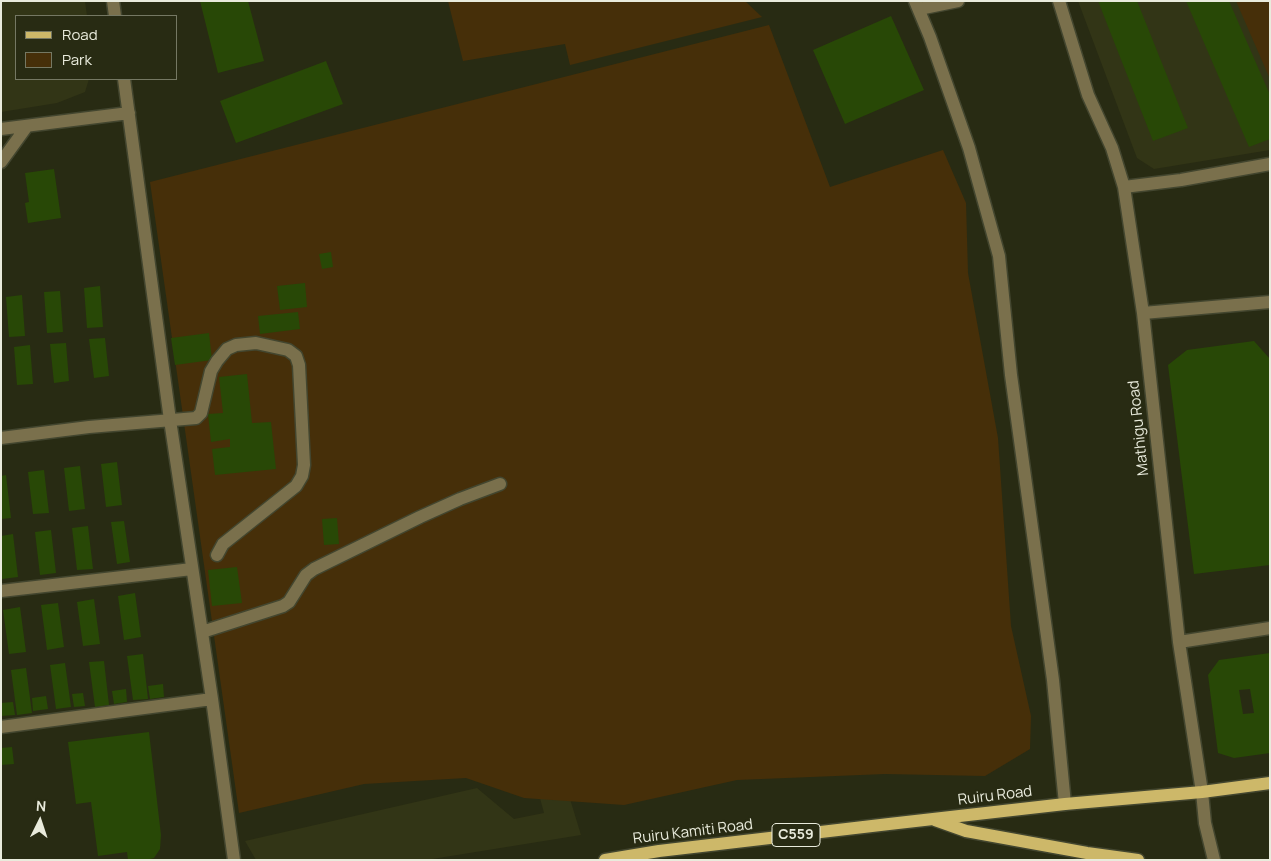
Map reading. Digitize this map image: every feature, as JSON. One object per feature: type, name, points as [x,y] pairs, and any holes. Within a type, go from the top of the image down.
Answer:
[{"type":"main road","name":"Ruiru Road","points":[[933,819],[1065,804],[1202,792],[1270,783]]},
{"type":"main road","name":"Ruiru Road","points":[[933,819],[966,831],[1089,856],[1138,860]]},
{"type":"main road","name":"Ruiru Kamiti Road","points":[[606,860],[660,856],[933,819]]},
{"type":"street","points":[[113,1],[115,15]]},
{"type":"street","points":[[958,1],[917,5],[969,148],[999,256],[1011,375],[1053,680],[1065,804]]},
{"type":"street","name":"Mathigu Road","points":[[1059,1],[1088,95],[1112,148],[1124,187],[1143,313],[1179,642],[1205,823],[1214,860]]},
{"type":"street","points":[[124,80],[170,420],[234,860]]},
{"type":"street","points":[[1,129],[129,113]]},
{"type":"street","points":[[1,162],[27,126]]},
{"type":"street","points":[[1124,187],[1181,180],[1270,164]]},
{"type":"street","points":[[1143,313],[1270,302]]},
{"type":"street","points":[[1,438],[89,427],[196,418],[199,416],[211,372],[227,349],[236,345],[256,343],[288,350],[296,356],[299,365],[304,465],[302,476],[296,486],[223,544],[217,555]]},
{"type":"street","points":[[202,632],[283,606],[288,602],[306,575],[314,569],[452,503],[500,484]]},
{"type":"street","points":[[1,591],[192,570]]},
{"type":"street","points":[[1179,642],[1270,628]]},
{"type":"street","points":[[1,727],[212,699]]},
{"type":"shaded area","points":[[1,1],[85,1],[87,15],[15,15],[15,80],[89,80],[85,92],[57,103],[1,112]]},
{"type":"shaded area","points":[[1078,1],[1270,1],[1270,150],[1154,169],[1137,158]]},
{"type":"shaded area","points":[[534,776],[563,776],[581,835],[426,860],[256,860],[245,841],[477,788],[514,819],[544,813]]},
{"type":"green space","points":[[448,1],[745,1],[762,17],[570,65],[565,44],[463,61]]},
{"type":"green space","points":[[1236,1],[1270,1],[1270,79]]},
{"type":"green space","points":[[769,25],[830,187],[943,150],[966,203],[968,273],[998,438],[1011,626],[1031,716],[1030,749],[985,776],[885,774],[737,780],[624,805],[524,798],[466,778],[364,784],[239,813],[150,182]]},
{"type":"building","points":[[200,1],[248,1],[264,61],[218,73]]},
{"type":"building","points":[[1098,1],[1137,1],[1188,128],[1153,141]]},
{"type":"building","points":[[1186,1],[1229,1],[1270,95],[1270,139],[1249,147]]},
{"type":"building","points":[[891,16],[924,90],[845,124],[813,50]]},
{"type":"building","points":[[326,61],[343,104],[236,143],[220,101]]},
{"type":"building","points":[[54,169],[61,218],[28,223],[25,203],[29,202],[25,173]]},
{"type":"building","points":[[331,252],[333,267],[322,269],[319,254]]},
{"type":"building","points":[[305,283],[307,307],[280,310],[277,286]]},
{"type":"building","points":[[100,286],[103,327],[87,328],[84,288]]},
{"type":"building","points":[[60,291],[63,332],[47,333],[44,292]]},
{"type":"building","points":[[22,295],[25,336],[9,337],[6,297]]},
{"type":"building","points":[[298,312],[300,329],[260,334],[258,316]]},
{"type":"building","points":[[209,333],[212,360],[175,365],[171,338]]},
{"type":"building","points":[[105,338],[109,376],[94,378],[89,339]]},
{"type":"building","points":[[1254,341],[1270,359],[1270,565],[1194,574],[1168,365],[1187,350]]},
{"type":"building","points":[[66,343],[69,381],[54,383],[50,344]]},
{"type":"building","points":[[30,345],[33,384],[17,385],[14,347]]},
{"type":"building","points":[[247,374],[252,423],[271,422],[276,469],[215,475],[212,449],[230,447],[230,439],[211,442],[208,414],[223,413],[219,377]]},
{"type":"building","points":[[117,462],[122,505],[106,507],[101,464]]},
{"type":"building","points":[[80,466],[85,509],[69,511],[64,468]]},
{"type":"building","points":[[44,470],[49,513],[33,514],[28,472]]},
{"type":"building","points":[[6,475],[11,518],[1,519],[1,476]]},
{"type":"building","points":[[337,518],[339,544],[324,545],[322,519]]},
{"type":"building","points":[[124,521],[130,562],[117,564],[111,522]]},
{"type":"building","points":[[88,526],[93,569],[77,570],[72,528]]},
{"type":"building","points":[[51,530],[56,573],[40,575],[35,532]]},
{"type":"building","points":[[13,534],[18,577],[2,579],[1,536]]},
{"type":"building","points":[[237,567],[242,603],[212,606],[208,570]]},
{"type":"building","points":[[135,593],[141,637],[124,640],[118,596]]},
{"type":"building","points":[[94,599],[100,644],[83,646],[77,602]]},
{"type":"building","points":[[58,603],[64,647],[47,650],[41,605]]},
{"type":"building","points":[[20,607],[26,652],[9,654],[3,610]]},
{"type":"building","points":[[1270,653],[1270,753],[1234,758],[1218,753],[1208,675],[1219,660]],"holes":[[[1250,689],[1254,713],[1243,714],[1239,690]]]},
{"type":"building","points":[[143,654],[148,699],[133,700],[127,656]]},
{"type":"building","points":[[104,661],[109,705],[95,707],[89,662]]},
{"type":"building","points":[[65,663],[71,707],[56,709],[50,665]]},
{"type":"building","points":[[26,668],[32,713],[17,715],[11,670]]},
{"type":"building","points":[[163,684],[164,697],[150,699],[148,686]]},
{"type":"building","points":[[126,689],[127,702],[114,704],[112,691]]},
{"type":"building","points":[[83,693],[85,706],[74,707],[72,694]]},
{"type":"building","points":[[46,696],[48,709],[33,711],[32,698]]},
{"type":"building","points":[[13,702],[15,715],[1,716],[1,703]]},
{"type":"building","points":[[149,732],[161,835],[160,849],[154,858],[146,860],[128,860],[127,852],[98,856],[91,802],[76,804],[68,742]]},
{"type":"building","points":[[12,747],[14,764],[1,765],[1,748]]}]
